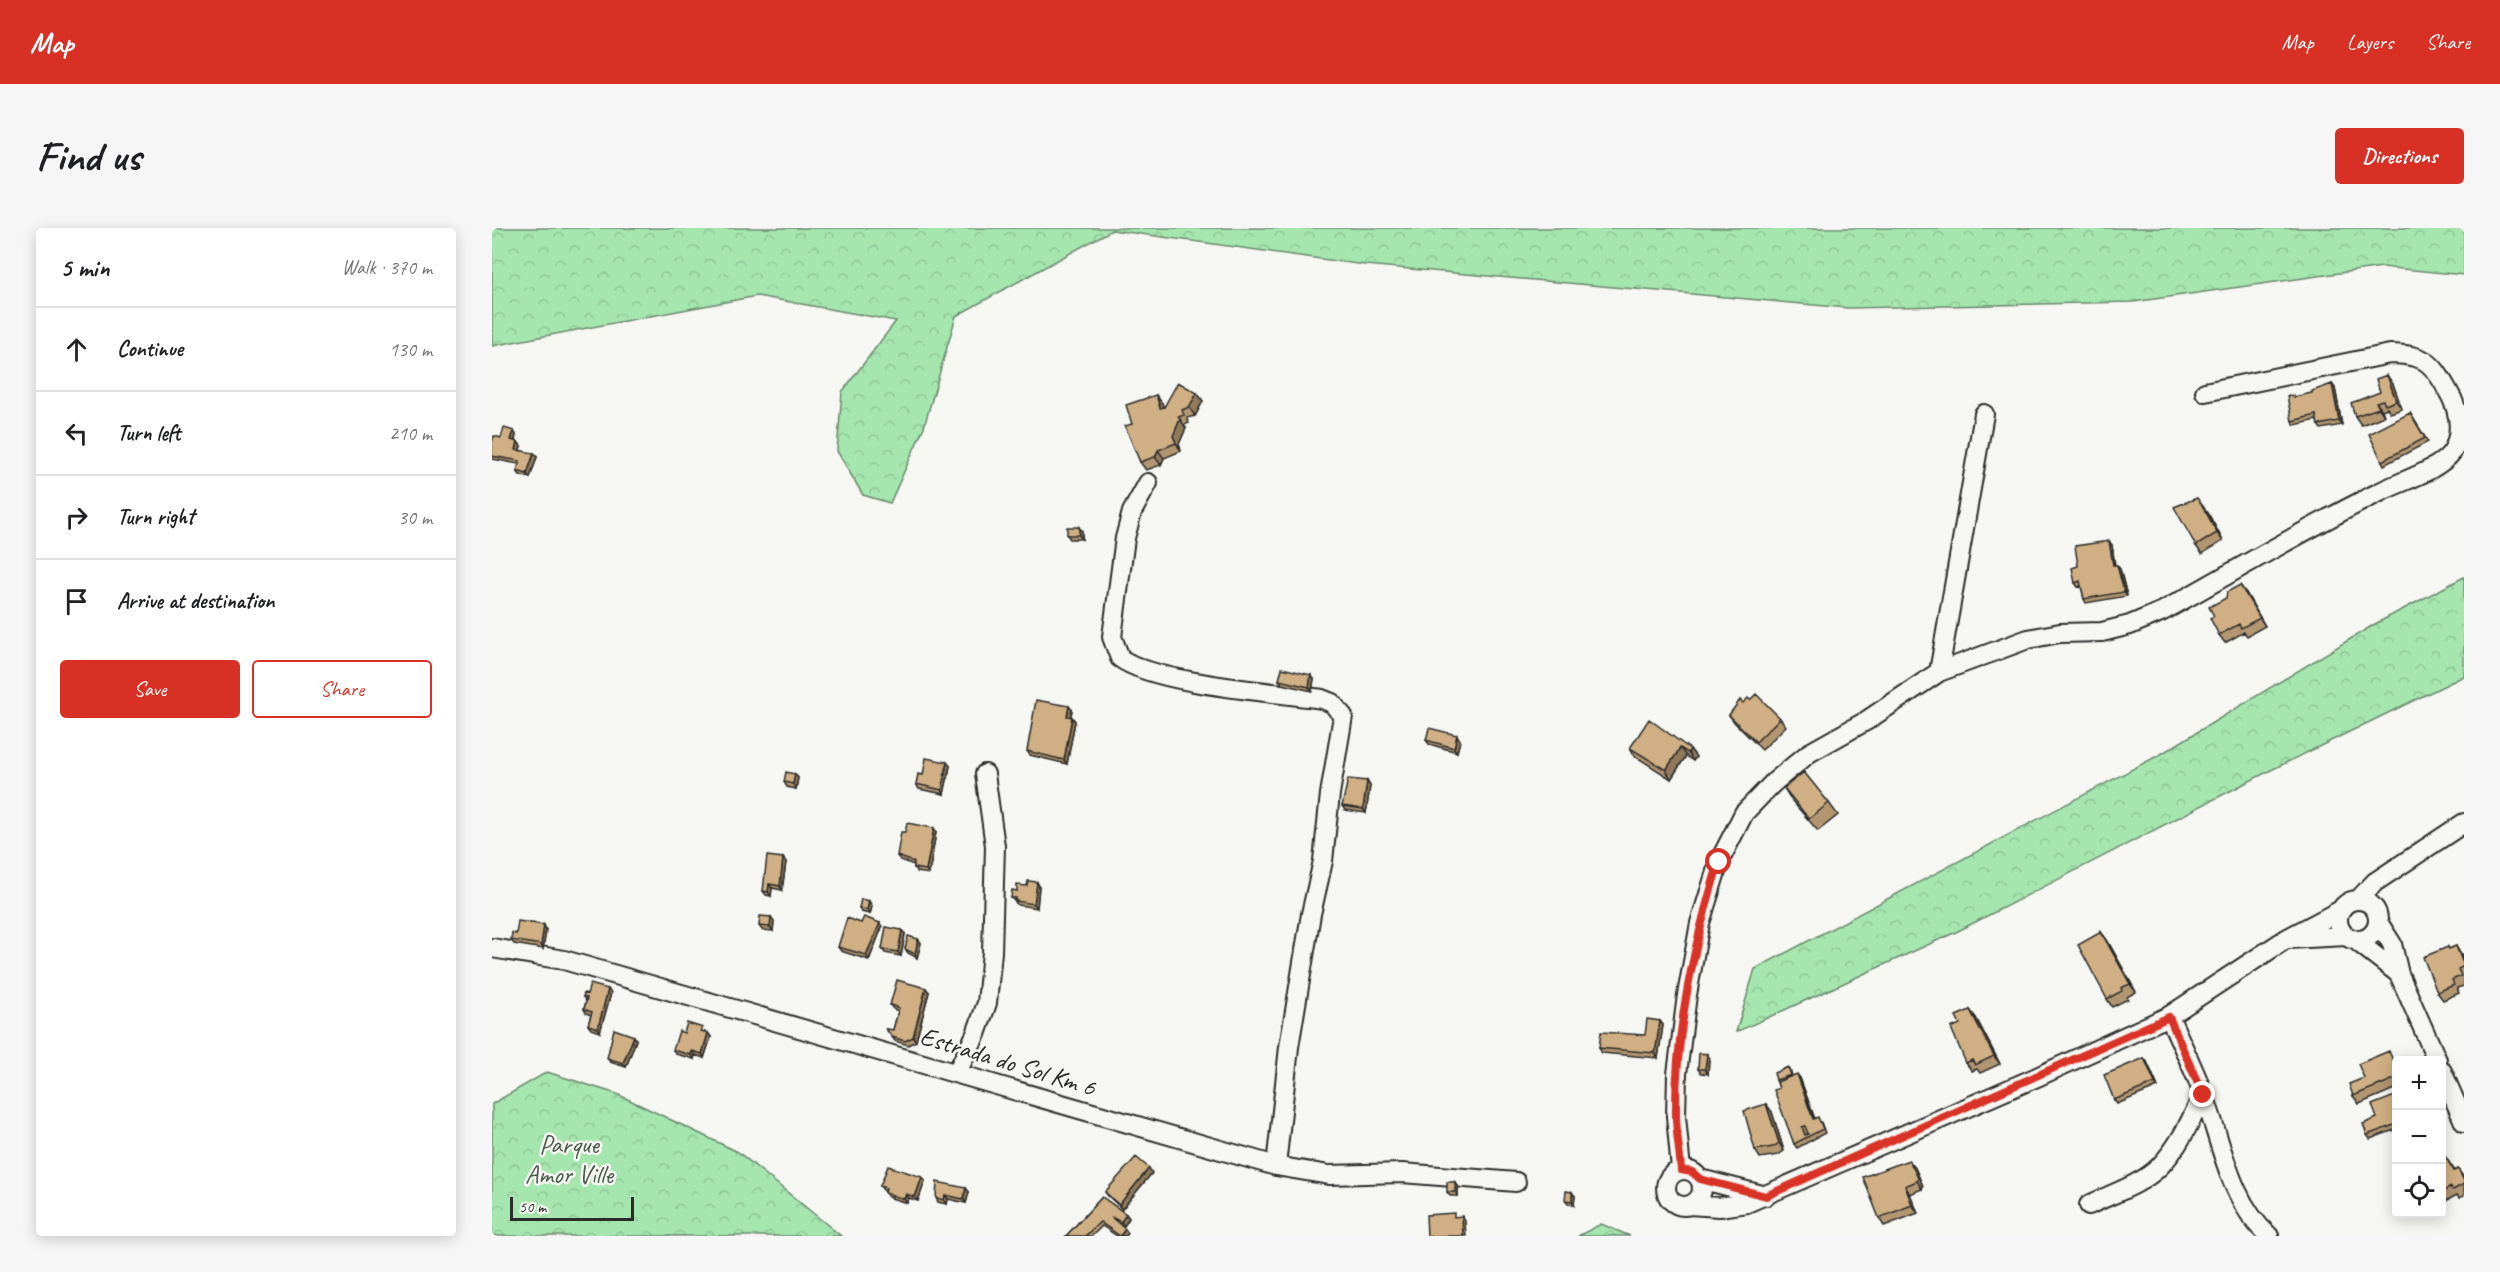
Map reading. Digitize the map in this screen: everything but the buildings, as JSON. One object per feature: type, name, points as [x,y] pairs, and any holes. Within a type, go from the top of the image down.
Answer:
[{"type":"street","points":[[1681,1170],[1676,1116],[1677,1074],[1700,923],[1719,862],[1744,813],[1773,783],[1809,753],[1866,721],[1939,672],[2028,639],[2060,633],[2102,632],[2130,625],[2163,611],[2381,491],[2424,473],[2451,454],[2459,440],[2461,425],[2456,404],[2431,364],[2412,354],[2390,354],[2205,392]]},
{"type":"street","points":[[1939,672],[1984,414]]},
{"type":"street","points":[[1148,483],[1132,512],[1125,538],[1112,637],[1120,658],[1141,670],[1177,678],[1322,699],[1332,703],[1342,716],[1323,861],[1311,914],[1289,1047],[1276,1166]]},
{"type":"street","points":[[957,1072],[976,1034],[987,1003],[993,952],[995,846],[985,774]]},
{"type":"street","points":[[1766,1196],[1700,1179],[1692,1172],[1681,1170],[1671,1176],[1667,1192],[1673,1202],[1689,1205],[1732,1206],[1766,1196],[2169,1017],[2286,939],[2359,899],[2384,876],[2464,823]]},
{"type":"street","points":[[2286,939],[2369,936],[2377,917],[2384,876]]},
{"type":"street","points":[[2359,899],[2369,903],[2392,944],[2399,974],[2435,1056]]},
{"type":"street","points":[[2339,911],[2338,921],[2350,938],[2399,974]]},
{"type":"street","name":"Estrada do Sol Km 6","points":[[492,948],[564,960],[1276,1166],[1329,1175],[1402,1173],[1516,1182]]},
{"type":"street","points":[[2169,1017],[2203,1095],[2239,1197],[2253,1223],[2269,1236]]},
{"type":"street","points":[[2446,1080],[2464,1122]]},
{"type":"street","points":[[2089,1206],[2144,1179],[2158,1168],[2182,1136],[2203,1095]]},
{"type":"street","points":[[1689,1205],[1701,1195],[1700,1179]]},
{"type":"green space","points":[[492,228],[2464,228],[2464,275],[2382,267],[2133,302],[1848,308],[1365,265],[1112,230],[956,316],[924,427],[890,503],[863,495],[837,451],[842,392],[896,321],[757,296],[492,346]]},
{"type":"green space","points":[[2464,577],[2464,676],[2269,771],[1956,932],[1736,1032],[1755,969],[2161,754],[2375,624]]},
{"type":"green space","name":"Parque Amor Ville","points":[[547,1072],[617,1094],[738,1152],[841,1236],[492,1236],[492,1104]]},
{"type":"green space","points":[[1601,1224],[1630,1236],[1578,1236]]},
{"type":"route","points":[[1719,862],[1700,923],[1687,995],[1677,1074],[1676,1116],[1681,1170],[1692,1172],[1700,1179],[1766,1196],[2169,1017],[2203,1095]]}]
